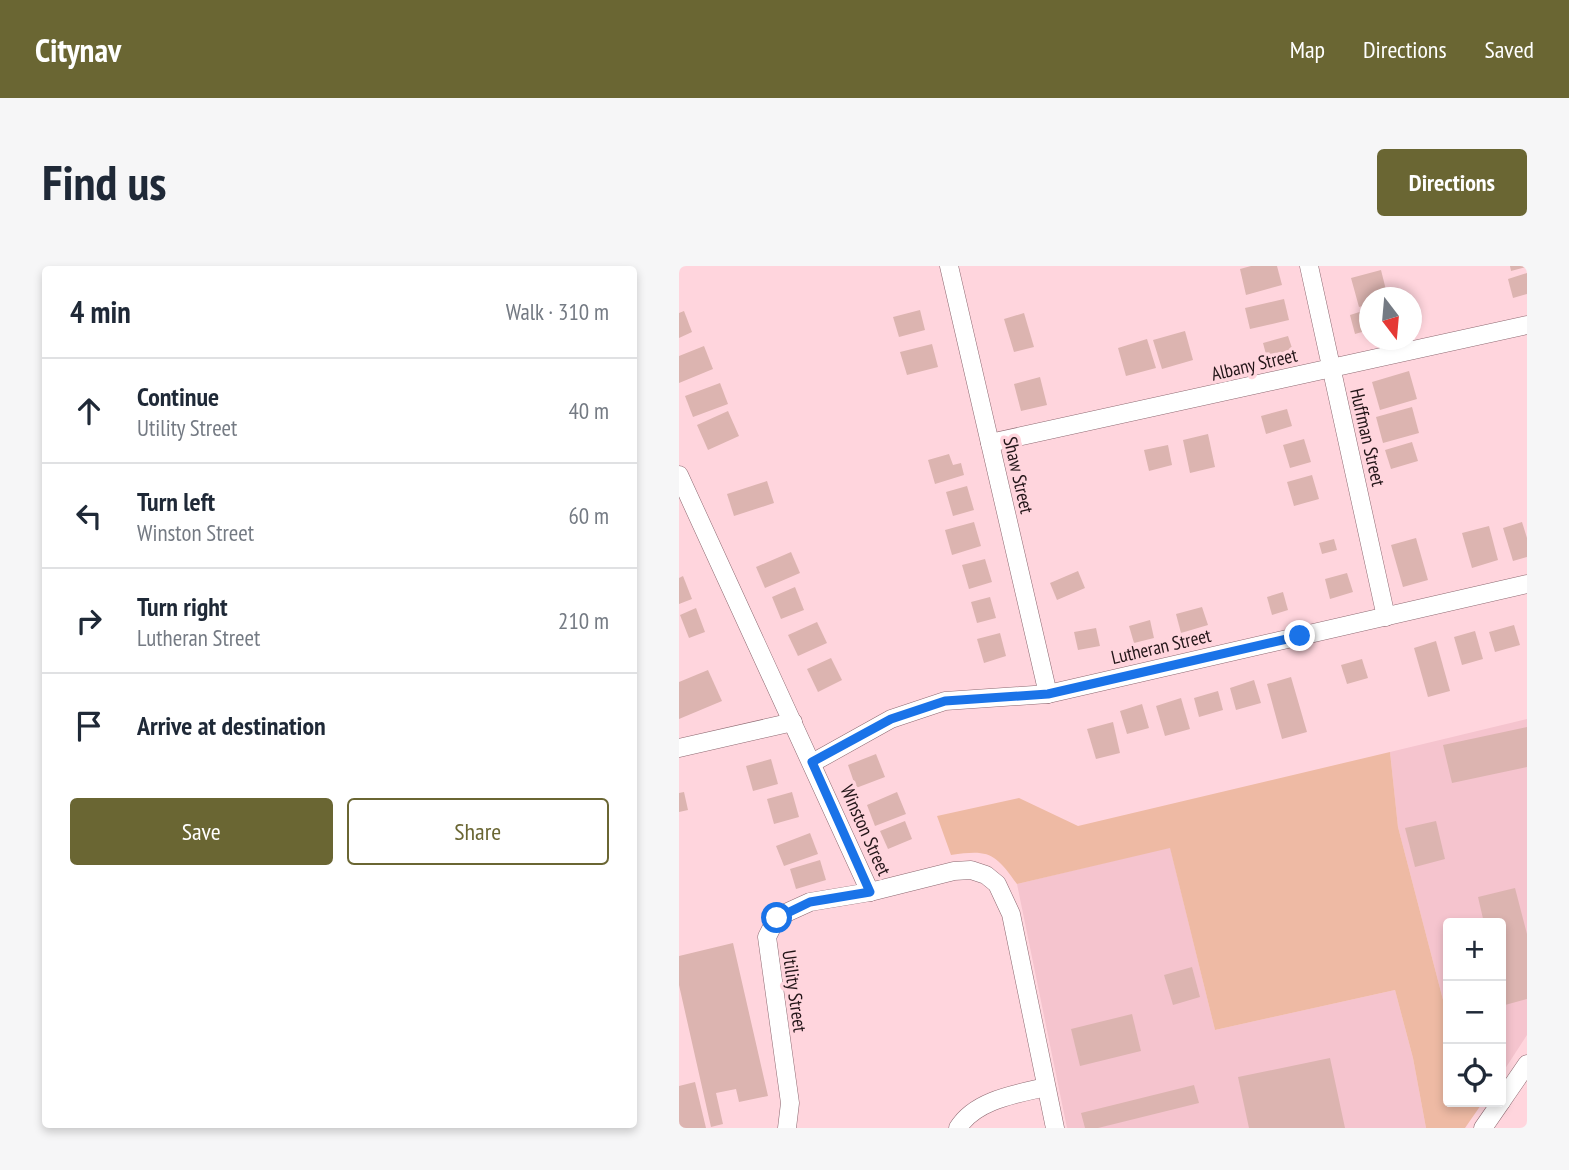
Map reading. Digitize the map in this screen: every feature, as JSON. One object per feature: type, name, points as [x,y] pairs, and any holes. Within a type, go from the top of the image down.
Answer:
[{"type":"street","name":"Shaw Street","points":[[949,266],[1048,694]]},
{"type":"street","name":"Huffman Street","points":[[1308,266],[1386,617]]},
{"type":"street","name":"Albany Street","points":[[990,443],[1527,325]]},
{"type":"street","name":"Winston Street","points":[[679,475],[870,892],[954,871],[971,870],[986,875],[997,884],[1011,914],[1055,1128]]},
{"type":"street","name":"Lutheran Street","points":[[812,762],[891,719],[945,701],[1048,694],[1527,583]]},
{"type":"street","points":[[679,748],[793,722]]},
{"type":"street","name":"Utility Street","points":[[787,1128],[790,1103],[767,937],[777,918],[810,902],[870,892]]},
{"type":"street","points":[[1506,1095],[1527,1064]]},
{"type":"street","points":[[958,1128],[965,1117],[983,1105],[1046,1087]]},
{"type":"street","points":[[1483,1128],[1498,1107]]},
{"type":"shaded area","points":[[1527,719],[1527,1035],[1506,1067],[1506,918],[1443,918],[1443,1000],[1398,827],[1390,752]]},
{"type":"shaded area","points":[[1390,752],[1398,827],[1443,1000],[1443,1107],[1480,1107],[1465,1128],[1426,1128],[1413,1058],[1395,990],[1215,1030],[1170,848],[1017,884],[1003,866],[990,856],[983,853],[951,855],[937,816],[1019,798],[1078,826]]},
{"type":"shaded area","points":[[1170,847],[1215,1030],[1395,990],[1413,1058],[1426,1128],[1067,1128],[1017,884]]},
{"type":"building","points":[[1251,266],[1277,266],[1282,285],[1246,295],[1240,269]]},
{"type":"building","points":[[1510,266],[1526,266],[1526,267],[1511,271]]},
{"type":"building","points":[[1381,270],[1385,287],[1359,287],[1359,307],[1351,278]]},
{"type":"building","points":[[1527,273],[1527,294],[1513,298],[1508,279]]},
{"type":"building","points":[[1284,299],[1289,320],[1250,329],[1245,308]]},
{"type":"building","points":[[920,310],[925,330],[899,337],[893,317]]},
{"type":"building","points":[[684,311],[692,332],[679,338],[679,313]]},
{"type":"building","points":[[1359,312],[1359,333],[1355,334],[1350,315]]},
{"type":"building","points":[[1024,313],[1034,347],[1014,352],[1004,319]]},
{"type":"building","points":[[1185,331],[1193,360],[1162,369],[1153,340]]},
{"type":"building","points":[[1288,336],[1293,351],[1267,358],[1263,343]]},
{"type":"building","points":[[1147,339],[1156,368],[1126,376],[1118,348]]},
{"type":"building","points":[[932,344],[938,367],[907,375],[900,352]]},
{"type":"building","points":[[704,346],[713,369],[679,383],[679,356]]},
{"type":"building","points":[[1409,371],[1417,399],[1380,410],[1372,382]]},
{"type":"building","points":[[1040,377],[1047,405],[1021,411],[1014,384]]},
{"type":"building","points":[[720,383],[728,404],[693,417],[685,396]]},
{"type":"building","points":[[1412,407],[1419,433],[1383,443],[1376,417]]},
{"type":"building","points":[[1287,409],[1292,426],[1266,434],[1261,416]]},
{"type":"building","points":[[728,411],[739,436],[708,450],[697,425]]},
{"type":"building","points":[[1208,434],[1215,467],[1190,473],[1183,440]]},
{"type":"building","points":[[1304,439],[1311,462],[1290,468],[1283,445]]},
{"type":"building","points":[[1412,442],[1418,461],[1391,469],[1385,450]]},
{"type":"building","points":[[1168,445],[1172,465],[1149,471],[1144,450]]},
{"type":"building","points":[[949,454],[953,465],[961,463],[964,475],[935,484],[928,460]]},
{"type":"building","points":[[1312,475],[1319,499],[1294,506],[1287,482]]},
{"type":"building","points":[[767,481],[774,503],[734,516],[727,494]]},
{"type":"building","points":[[967,486],[974,510],[953,516],[946,492]]},
{"type":"building","points":[[974,522],[981,546],[952,555],[945,530]]},
{"type":"building","points":[[1522,522],[1527,538],[1527,557],[1513,561],[1503,528]]},
{"type":"building","points":[[1489,526],[1498,560],[1472,568],[1462,533]]},
{"type":"building","points":[[1416,538],[1428,580],[1403,587],[1391,545]]},
{"type":"building","points":[[1334,539],[1337,550],[1322,554],[1319,543]]},
{"type":"building","points":[[791,552],[800,573],[765,588],[756,567]]},
{"type":"building","points":[[985,559],[992,582],[969,589],[962,565]]},
{"type":"building","points":[[1078,571],[1085,588],[1057,600],[1050,583]]},
{"type":"building","points":[[1347,573],[1353,592],[1330,599],[1325,579]]},
{"type":"building","points":[[683,576],[692,599],[679,604],[679,578]]},
{"type":"building","points":[[795,587],[804,610],[781,619],[772,597]]},
{"type":"building","points":[[1283,592],[1288,610],[1272,615],[1267,597]]},
{"type":"building","points":[[990,597],[996,618],[977,623],[971,602]]},
{"type":"building","points":[[1202,607],[1208,625],[1181,633],[1176,614]]},
{"type":"building","points":[[696,608],[705,632],[689,638],[680,615]]},
{"type":"building","points":[[1150,620],[1154,638],[1134,643],[1129,626]]},
{"type":"building","points":[[817,622],[827,643],[798,656],[788,635]]},
{"type":"building","points":[[1514,625],[1520,645],[1495,652],[1489,632]]},
{"type":"building","points":[[1096,628],[1100,646],[1078,650],[1074,632]]},
{"type":"building","points":[[1475,631],[1483,659],[1462,665],[1454,637]]},
{"type":"building","points":[[1000,633],[1006,656],[984,663],[977,639]]},
{"type":"building","points":[[1436,641],[1450,691],[1428,697],[1414,648]]},
{"type":"building","points":[[831,658],[842,680],[818,692],[807,669]]},
{"type":"building","points":[[1362,659],[1368,678],[1347,684],[1341,665]]},
{"type":"building","points":[[708,670],[722,701],[679,719],[679,682]]},
{"type":"building","points":[[1291,677],[1307,732],[1282,739],[1267,684]]},
{"type":"building","points":[[1254,680],[1261,703],[1236,710],[1230,688]]},
{"type":"building","points":[[1218,691],[1223,710],[1199,717],[1194,698]]},
{"type":"building","points":[[1181,698],[1190,729],[1165,736],[1156,706]]},
{"type":"building","points":[[1142,704],[1149,728],[1127,734],[1120,711]]},
{"type":"building","points":[[1113,722],[1120,753],[1096,759],[1087,729]]},
{"type":"building","points":[[1527,727],[1527,767],[1452,783],[1443,745]]},
{"type":"building","points":[[876,754],[885,777],[856,788],[848,765]]},
{"type":"building","points":[[771,759],[778,784],[753,791],[746,766]]},
{"type":"building","points":[[684,792],[688,810],[679,812],[679,793]]},
{"type":"building","points":[[792,792],[799,817],[774,824],[767,799]]},
{"type":"building","points":[[897,792],[906,814],[875,826],[867,805]]},
{"type":"building","points":[[905,821],[912,839],[888,849],[880,831]]},
{"type":"building","points":[[1436,821],[1445,859],[1415,867],[1405,828]]},
{"type":"building","points":[[810,833],[818,854],[784,866],[776,846]]},
{"type":"building","points":[[820,860],[826,880],[796,889],[790,869]]},
{"type":"building","points":[[1515,888],[1527,934],[1527,999],[1506,1005],[1506,918],[1483,918],[1478,897]]},
{"type":"building","points":[[733,943],[768,1096],[739,1102],[736,1089],[716,1093],[723,1124],[711,1127],[679,985],[679,956]]},
{"type":"building","points":[[1192,967],[1200,997],[1173,1005],[1164,975]]},
{"type":"building","points":[[1132,1014],[1141,1051],[1080,1066],[1071,1029]]},
{"type":"building","points":[[1330,1058],[1345,1128],[1249,1128],[1238,1077]]},
{"type":"building","points":[[695,1082],[706,1128],[679,1128],[679,1086]]},
{"type":"building","points":[[1194,1085],[1199,1103],[1098,1128],[1085,1128],[1081,1113]]},
{"type":"route","points":[[777,918],[810,902],[870,892],[812,762],[891,719],[945,701],[1048,694],[1300,636]]}]
